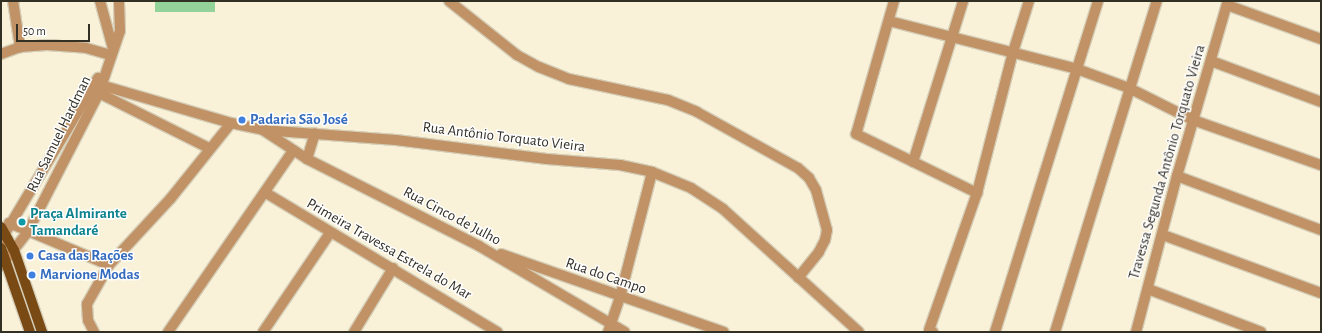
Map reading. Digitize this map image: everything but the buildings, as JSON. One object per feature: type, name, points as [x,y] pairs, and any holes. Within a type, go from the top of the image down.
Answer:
[{"type":"main road","points":[[4,231],[14,250],[42,332]]},
{"type":"main road","points":[[1,248],[3,265],[30,332]]},
{"type":"street","points":[[13,1],[20,46]]},
{"type":"street","points":[[1,54],[20,46],[80,48],[112,52],[100,1]]},
{"type":"street","name":"Rua Samuel Hardman","points":[[3,265],[27,233],[106,67],[112,52],[121,19],[119,1]]},
{"type":"street","points":[[449,1],[517,55],[539,67],[569,78],[668,100],[697,112],[798,168],[809,178],[816,190],[827,230],[825,240],[819,252],[798,278]]},
{"type":"street","points":[[894,1],[856,134],[977,193]]},
{"type":"street","points":[[913,162],[963,1]]},
{"type":"street","points":[[933,332],[929,330],[977,193],[1013,52],[1029,1]]},
{"type":"street","points":[[995,332],[1098,1]]},
{"type":"street","points":[[1055,332],[1157,1]]},
{"type":"street","points":[[1227,3],[1321,39]]},
{"type":"street","name":"Travessa Segunda Antônio Torquato Vieira","points":[[1136,332],[1163,235],[1177,176],[1227,3]]},
{"type":"street","points":[[889,21],[1077,69],[1129,88],[1193,120],[1321,165]]},
{"type":"street","points":[[1211,61],[1321,102]]},
{"type":"street","points":[[96,88],[209,148]]},
{"type":"street","name":"Rua Samuel Hardman","points":[[4,231],[96,88]]},
{"type":"street","name":"Rua Antônio Torquato Vieira","points":[[96,88],[231,124],[263,130],[396,140],[547,159],[620,164],[652,172],[691,188],[723,209],[859,332]]},
{"type":"street","points":[[94,332],[88,320],[87,304],[109,265],[171,198],[209,148],[231,124]]},
{"type":"street","name":"Rua Cinco de Julho","points":[[263,130],[307,159],[479,246],[610,328],[625,332]]},
{"type":"street","points":[[307,159],[315,133]]},
{"type":"street","points":[[168,332],[266,193],[293,151]]},
{"type":"street","points":[[610,328],[620,297],[652,172]]},
{"type":"street","points":[[1177,176],[1321,230]]},
{"type":"street","name":"Primeira Travessa Estrela do Mar","points":[[266,193],[330,233],[394,268],[497,332]]},
{"type":"street","points":[[4,231],[27,233],[109,265]]},
{"type":"street","points":[[263,332],[330,233]]},
{"type":"street","points":[[1163,235],[1321,293]]},
{"type":"street","name":"Rua do Campo","points":[[479,246],[620,297],[724,332]]},
{"type":"street","points":[[354,332],[394,268]]},
{"type":"street","points":[[1148,289],[1261,332]]},
{"type":"green space","points":[[155,1],[215,1],[215,12],[155,12]]},
{"type":"place","name":"Padaria São José","points":[[242,120]]},
{"type":"place","name":"Praça Almirante Tamandaré","points":[[22,222]]},
{"type":"place","name":"Casa das Rações","points":[[30,256]]},
{"type":"place","name":"Marvione Modas","points":[[32,275]]}]
